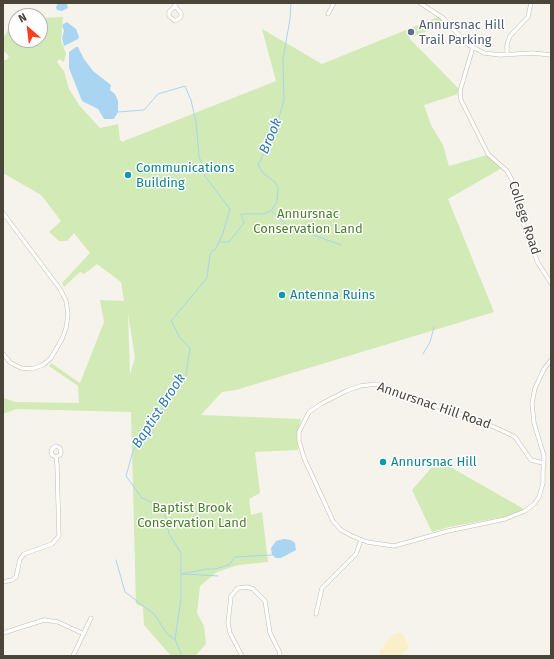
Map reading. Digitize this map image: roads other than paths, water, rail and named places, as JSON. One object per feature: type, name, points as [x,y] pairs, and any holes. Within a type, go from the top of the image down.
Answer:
[{"type":"street","points":[[328,14],[334,3]]},
{"type":"street","points":[[420,3],[443,18],[472,48],[484,53],[533,53],[551,55]]},
{"type":"street","points":[[507,54],[507,44],[510,36],[528,17],[531,3]]},
{"type":"street","name":"College Road","points":[[472,48],[460,91],[461,100],[488,154],[507,171],[512,180],[526,233],[538,263],[551,283]]},
{"type":"street","points":[[3,213],[60,289],[66,301],[68,314],[66,328],[62,339],[51,358],[43,365],[32,369],[21,368],[11,363],[3,354]]},
{"type":"street","name":"Annursnac Hill Road","points":[[543,463],[530,460],[515,437],[505,432],[394,389],[376,384],[364,385],[346,392],[309,412],[299,432],[299,441],[304,458],[333,521],[341,530],[361,540],[394,546],[448,531],[517,515],[534,504],[539,497],[543,483],[543,463],[543,455],[532,411],[532,403],[535,388],[544,369],[551,360]]},
{"type":"street","points":[[3,582],[12,580],[16,577],[20,559],[25,553],[52,544],[59,536],[56,457]]},
{"type":"street","points":[[316,614],[322,588],[356,554],[361,540]]},
{"type":"street","points":[[242,656],[230,633],[228,623],[231,596],[238,588],[247,587],[253,589],[265,601],[270,633],[280,656]]},
{"type":"street","points":[[73,656],[91,618]]},
{"type":"street","points":[[3,633],[44,620],[58,622],[84,634]]},
{"type":"water","points":[[58,3],[67,4],[68,8],[62,11],[57,10],[56,7]]},
{"type":"water","points":[[67,22],[76,29],[79,37],[78,39],[64,46],[62,38],[64,31],[62,25]]},
{"type":"water","points":[[78,47],[84,59],[93,71],[111,85],[110,90],[115,94],[118,101],[118,112],[114,119],[104,119],[98,109],[82,101],[69,68],[69,52]]},
{"type":"water","points":[[284,539],[291,540],[295,543],[296,550],[281,558],[276,558],[272,555],[271,548],[276,541]]},
{"type":"waterway","name":"Brook","points":[[219,242],[229,242],[244,223],[241,214],[264,214],[271,211],[277,201],[278,187],[275,182],[263,173],[258,165],[276,128],[284,100],[283,59],[290,19],[291,3]]},
{"type":"waterway","name":"Baptist Brook","points":[[118,112],[144,110],[158,94],[185,86],[191,100],[196,122],[199,156],[205,176],[230,209],[223,233],[215,250],[213,250],[210,254],[207,278],[171,321],[180,338],[190,348],[186,375],[133,451],[126,476],[142,498],[163,507],[169,534],[181,553],[181,599],[175,639],[182,656]]},
{"type":"waterway","points":[[272,211],[288,226],[341,245]]},
{"type":"waterway","points":[[423,354],[430,342],[434,327]]},
{"type":"waterway","points":[[181,574],[215,569],[229,565],[235,557],[272,555]]},
{"type":"waterway","points":[[116,560],[125,592],[154,614],[168,635],[175,639]]},
{"type":"waterway","points":[[183,574],[218,576]]},
{"type":"place","name":"Annursnac Hill Trail Parking","points":[[411,32]]},
{"type":"place","name":"Communications Building","points":[[128,175]]},
{"type":"place","name":"Antenna Ruins","points":[[282,295]]},
{"type":"place","name":"Annursnac Hill","points":[[383,462]]},
{"type":"park label","name":"Annursnac Conservation Land","points":[[308,222]]},
{"type":"park label","name":"Baptist Brook Conservation Land","points":[[192,516]]}]
